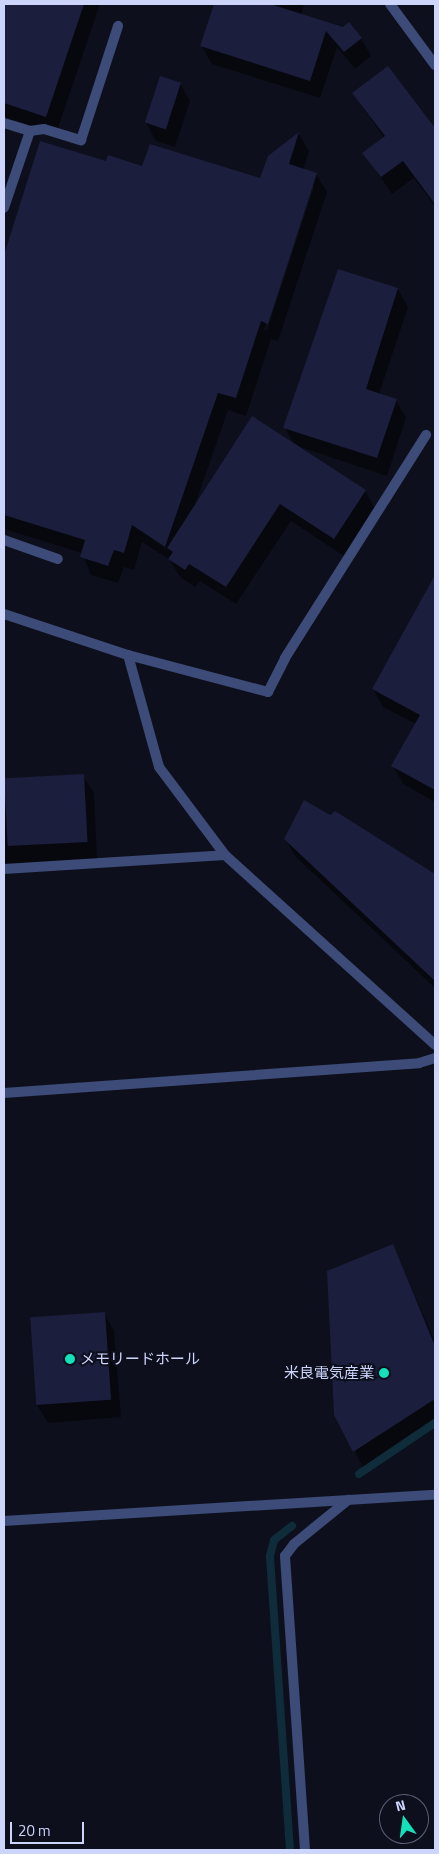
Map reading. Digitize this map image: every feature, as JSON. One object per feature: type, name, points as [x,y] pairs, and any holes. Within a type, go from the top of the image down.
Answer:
[{"type":"street","points":[[390,4],[435,66]]},
{"type":"street","points":[[4,123],[30,131],[44,129],[81,140],[118,26]]},
{"type":"street","points":[[4,208],[30,131]]},
{"type":"street","points":[[4,614],[128,655],[268,692],[285,658],[426,435]]},
{"type":"street","points":[[4,540],[58,559]]},
{"type":"street","points":[[128,655],[159,767],[225,855],[435,1045]]},
{"type":"street","points":[[4,870],[225,855]]},
{"type":"street","points":[[4,1093],[420,1063],[435,1058]]},
{"type":"street","points":[[4,1521],[435,1495]]},
{"type":"street","points":[[305,1850],[286,1556],[294,1544],[348,1500]]},
{"type":"building","points":[[4,4],[84,4],[46,117],[4,103]]},
{"type":"building","points":[[214,4],[270,4],[343,27],[349,22],[362,38],[344,52],[326,31],[310,81],[200,46]]},
{"type":"building","points":[[388,66],[435,128],[435,204],[403,161],[381,177],[362,153],[385,136],[352,93]]},
{"type":"building","points":[[160,76],[181,83],[166,129],[145,123]]},
{"type":"building","points":[[299,132],[289,164],[317,173],[268,324],[261,321],[236,398],[218,393],[165,547],[132,525],[124,553],[114,550],[108,566],[80,557],[85,540],[4,515],[4,255],[40,141],[106,161],[108,155],[142,166],[150,144],[260,178],[268,156]]},
{"type":"building","points":[[338,269],[398,288],[366,389],[397,399],[377,458],[283,428]]},
{"type":"building","points":[[252,416],[366,490],[334,539],[280,504],[226,587],[189,564],[185,570],[168,559],[173,552],[167,548]]},
{"type":"building","points":[[435,575],[435,790],[391,766],[420,715],[372,689]]},
{"type":"building","points":[[84,774],[88,842],[8,846],[4,778]]},
{"type":"building","points":[[304,800],[330,815],[335,811],[435,874],[435,981],[284,839]]},
{"type":"building","name":"米良電気産業","points":[[393,1244],[435,1346],[435,1399],[353,1452],[334,1415],[327,1271]]},
{"type":"building","name":"メモリードホール","points":[[105,1312],[111,1400],[36,1405],[30,1317]]},
{"type":"waterway","points":[[359,1474],[435,1423]]},
{"type":"waterway","points":[[290,1850],[270,1556],[274,1540],[292,1526]]},
{"type":"place","name":"メモリードホール","points":[[70,1359]]},
{"type":"place","name":"米良電気産業","points":[[384,1373]]}]
